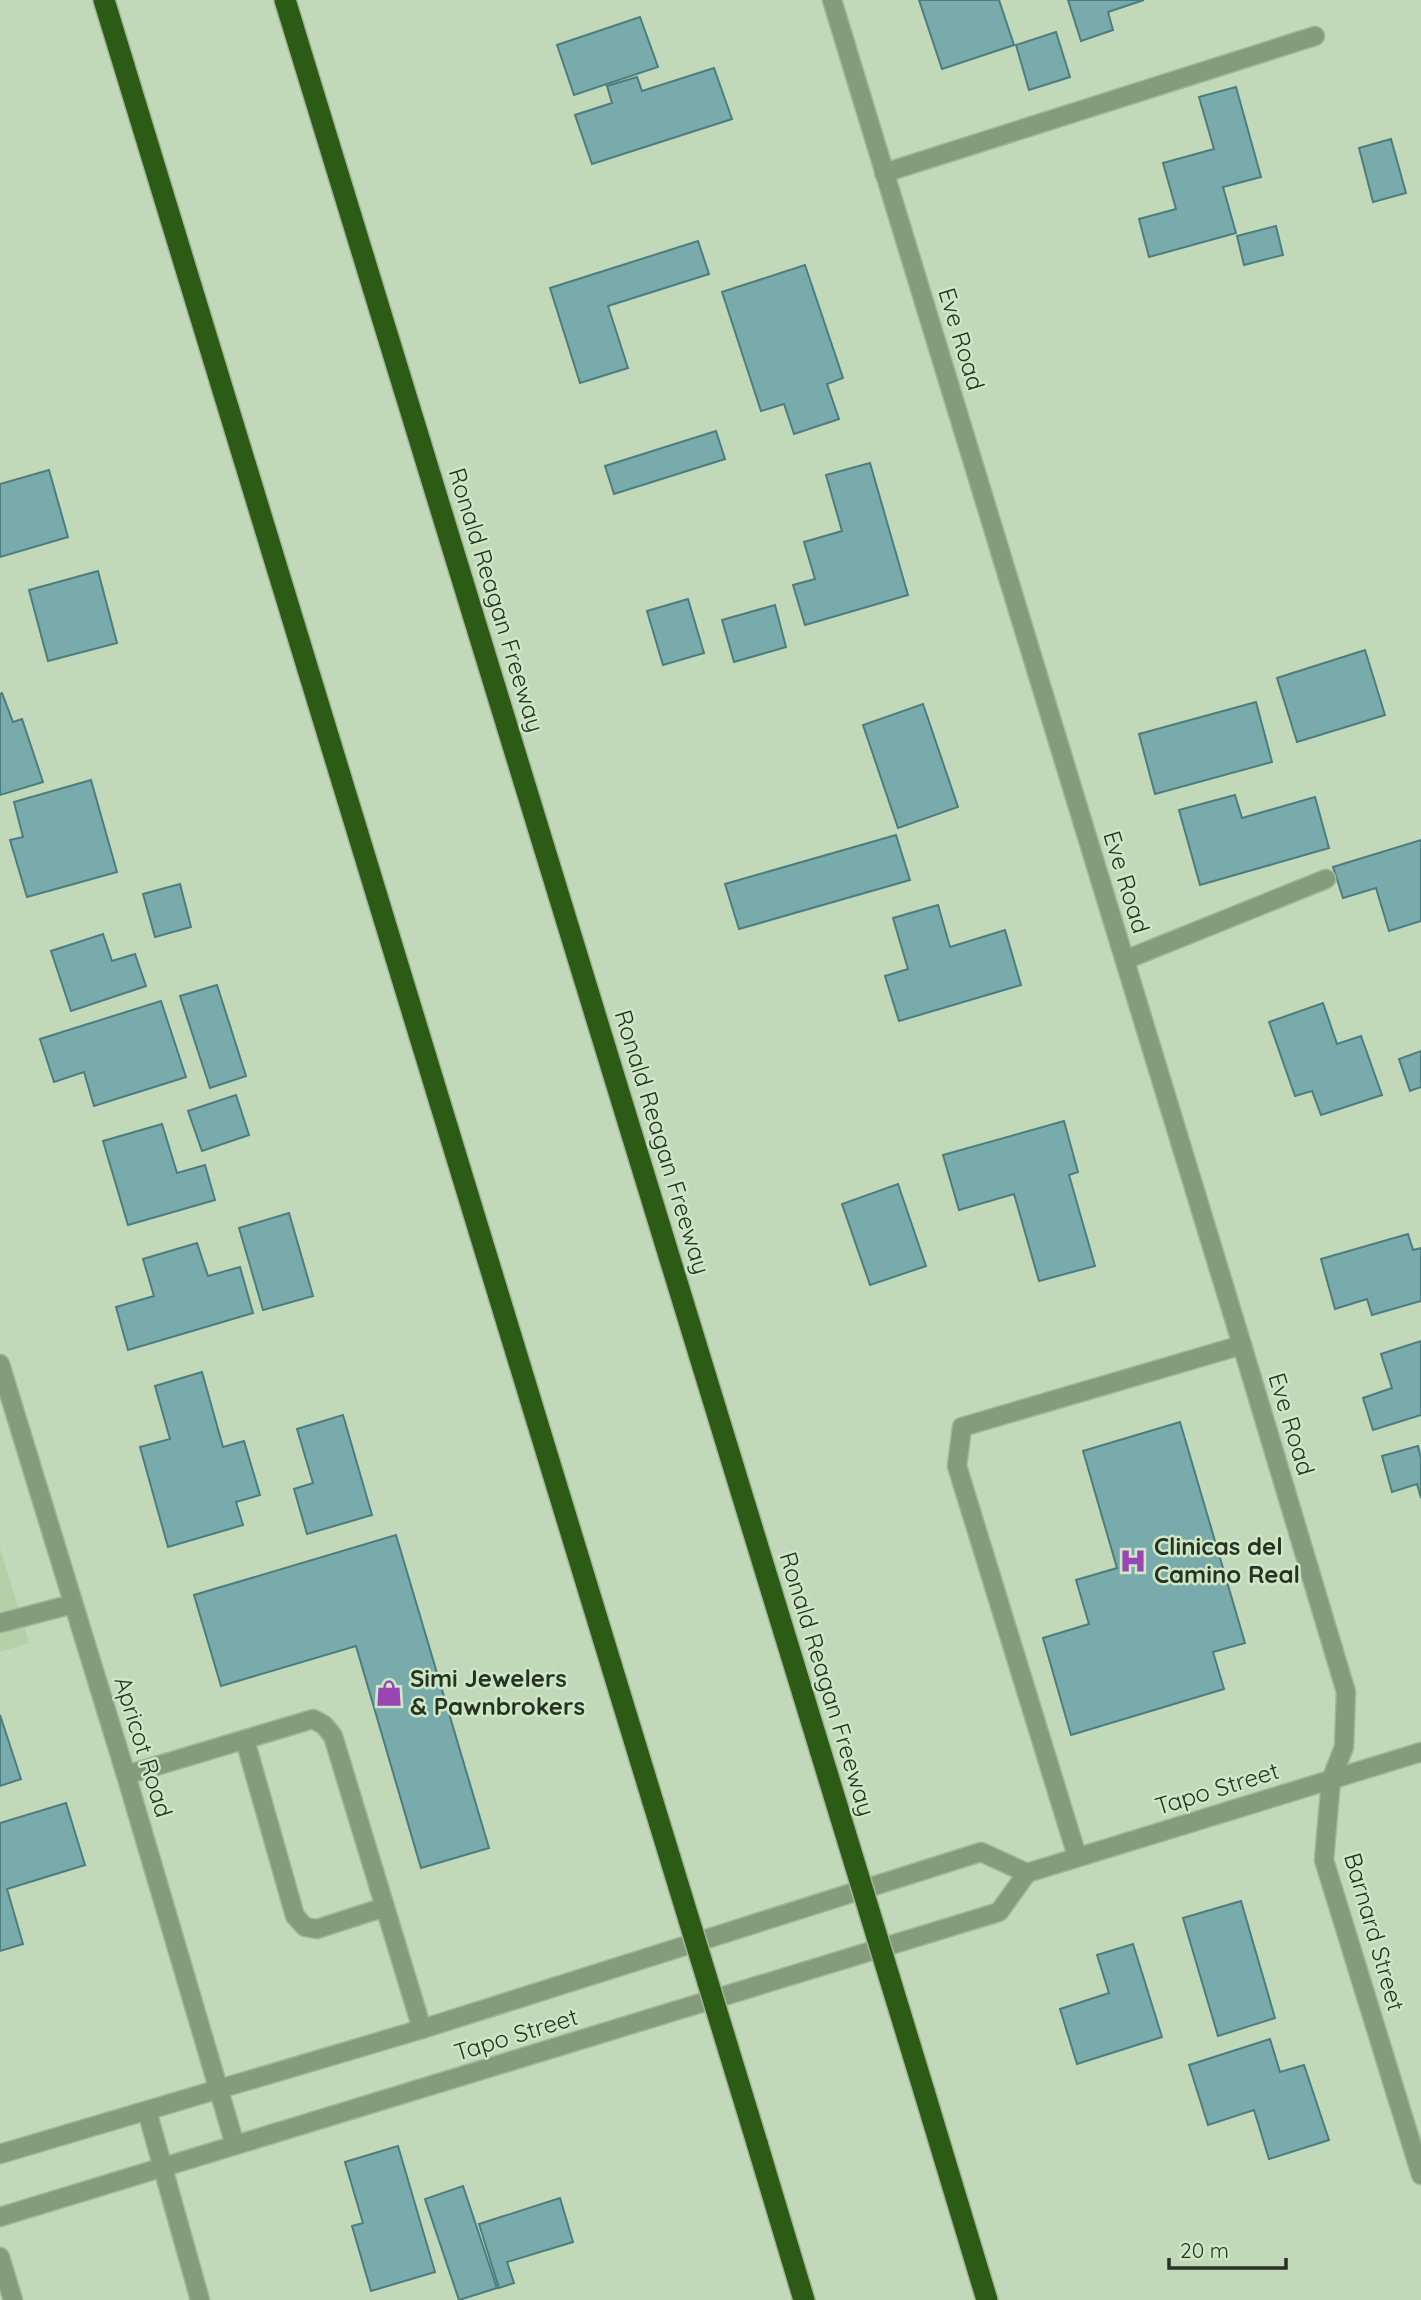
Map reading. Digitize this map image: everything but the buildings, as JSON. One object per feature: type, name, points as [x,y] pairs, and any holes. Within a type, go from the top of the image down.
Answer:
[{"type":"highway","points":[[104,0],[804,2300]]},
{"type":"highway","name":"Ronald Reagan Freeway","points":[[285,0],[987,2300]]},
{"type":"street","name":"Eve Road","points":[[832,0],[1346,1692],[1344,1747],[1331,1780]]},
{"type":"street","points":[[884,173],[1315,37]]},
{"type":"street","points":[[1125,960],[1326,879]]},
{"type":"street","points":[[1077,1856],[957,1466],[962,1427],[1242,1345]]},
{"type":"street","name":"Apricot Road","points":[[0,1364],[5,1396],[126,1775],[235,2145]]},
{"type":"street","points":[[0,1623],[73,1604]]},
{"type":"street","points":[[126,1775],[313,1719],[324,1725],[333,1736],[422,2029]]},
{"type":"street","points":[[245,1740],[295,1916],[305,1927],[317,1929],[385,1907]]},
{"type":"street","name":"Tapo Street","points":[[0,2217],[999,1912],[1027,1873],[1421,1752]]},
{"type":"street","name":"Barnard Street","points":[[1331,1780],[1324,1860],[1421,2175]]},
{"type":"street","name":"Tapo Street","points":[[0,2154],[422,2029],[981,1852],[1027,1873]]},
{"type":"street","points":[[146,2111],[200,2300]]},
{"type":"street","points":[[0,2257],[13,2300]]},
{"type":"shaded area","points":[[0,1548],[29,1643],[0,1652]]},
{"type":"place","name":"Clinicas del Camino Real","points":[[1133,1561]]},
{"type":"place","name":"Simi Jewelers & Pawnbrokers","points":[[389,1693]]}]
